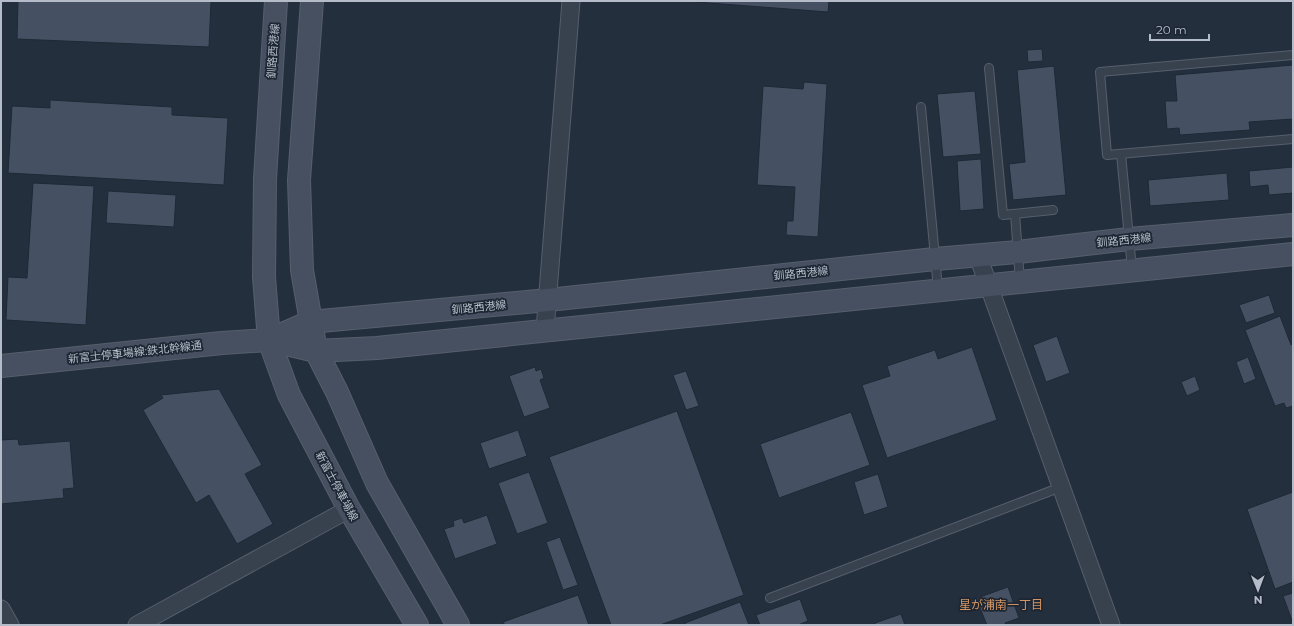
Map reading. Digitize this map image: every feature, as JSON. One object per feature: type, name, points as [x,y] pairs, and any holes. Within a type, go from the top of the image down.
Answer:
[{"type":"main road","name":"釧路西港線","points":[[276,1],[265,179],[264,277],[269,340],[310,322],[548,300],[935,259],[1018,252],[1129,239],[1293,225]]},
{"type":"main road","points":[[312,1],[299,180],[302,270],[316,351],[337,392],[377,483],[458,625]]},
{"type":"main road","points":[[269,340],[316,351],[378,348],[1132,270],[1291,256]]},
{"type":"main road","name":"新富士停車場線:鉄北幹線通","points":[[1,366],[222,343],[269,340]]},
{"type":"main road","name":"新富士停車場線","points":[[269,340],[289,395],[349,509],[416,625]]},
{"type":"street","points":[[545,330],[571,1]]},
{"type":"street","points":[[978,256],[987,285],[1111,625]]},
{"type":"street","points":[[138,625],[349,509]]},
{"type":"street","points":[[1,609],[10,625]]},
{"type":"lane","points":[[1293,55],[1100,72],[1107,155],[1293,139]]},
{"type":"lane","points":[[989,68],[1003,215],[1052,210]]},
{"type":"lane","points":[[921,107],[938,290]]},
{"type":"lane","points":[[1121,154],[1132,270]]},
{"type":"lane","points":[[1015,214],[1020,282]]},
{"type":"lane","points":[[770,598],[1061,487]]},
{"type":"building","points":[[18,1],[211,1],[209,47],[17,39]]},
{"type":"building","points":[[683,1],[829,1],[828,12]]},
{"type":"building","points":[[1042,49],[1043,61],[1028,62],[1027,50]]},
{"type":"building","points":[[1293,65],[1293,119],[1249,122],[1250,130],[1180,135],[1179,128],[1167,129],[1165,101],[1177,101],[1175,75]]},
{"type":"building","points":[[1054,66],[1066,195],[1013,200],[1009,164],[1025,162],[1017,70]]},
{"type":"building","points":[[804,82],[827,84],[818,237],[786,235],[787,221],[793,221],[795,187],[757,185],[763,86],[803,89]]},
{"type":"building","points":[[975,91],[981,154],[943,157],[937,94]]},
{"type":"building","points":[[50,100],[172,107],[172,115],[228,118],[224,185],[8,173],[12,106],[50,108]]},
{"type":"building","points":[[981,159],[984,209],[960,211],[957,161]]},
{"type":"building","points":[[1293,167],[1293,193],[1269,195],[1268,185],[1250,187],[1249,171]]},
{"type":"building","points":[[1227,173],[1229,200],[1150,206],[1148,180]]},
{"type":"building","points":[[33,183],[94,186],[86,325],[6,320],[8,277],[27,278]]},
{"type":"building","points":[[108,191],[176,195],[174,227],[106,223]]},
{"type":"building","points":[[1269,295],[1275,313],[1246,323],[1239,305]]},
{"type":"building","points":[[1280,316],[1291,345],[1293,344],[1293,406],[1286,408],[1284,403],[1275,406],[1245,330]]},
{"type":"building","points":[[1057,336],[1070,373],[1046,382],[1033,345]]},
{"type":"building","points":[[972,347],[997,420],[887,458],[862,385],[890,376],[887,366],[935,350],[938,359]]},
{"type":"building","points":[[1248,357],[1256,379],[1244,384],[1236,362]]},
{"type":"building","points":[[535,367],[536,371],[541,369],[544,378],[540,380],[550,408],[524,417],[509,376]]},
{"type":"building","points":[[686,371],[699,406],[686,410],[673,375]]},
{"type":"building","points":[[1195,376],[1200,390],[1187,396],[1181,382]]},
{"type":"building","points":[[219,389],[262,465],[245,474],[273,524],[237,544],[209,495],[196,503],[143,410],[163,398],[161,395]]},
{"type":"building","points":[[677,411],[744,595],[660,625],[611,625],[549,457]]},
{"type":"building","points":[[851,412],[870,465],[779,498],[760,444]]},
{"type":"building","points":[[518,430],[527,456],[489,469],[480,443]]},
{"type":"building","points":[[18,439],[19,445],[70,441],[74,488],[63,489],[64,498],[1,504],[1,440]]},
{"type":"building","points":[[529,472],[548,523],[517,534],[498,483]]},
{"type":"building","points":[[878,474],[888,507],[864,515],[854,482]]},
{"type":"building","points":[[1293,492],[1293,582],[1275,589],[1247,509]]},
{"type":"building","points":[[487,515],[497,544],[455,559],[444,529],[454,526],[453,521],[462,518],[464,523]]},
{"type":"building","points":[[560,537],[578,585],[563,590],[546,542]]},
{"type":"building","points":[[1008,587],[1019,618],[1005,623],[1006,625],[987,625],[980,608],[969,612],[966,602]]},
{"type":"building","points":[[1293,593],[1293,623],[1283,596]]},
{"type":"building","points":[[578,595],[589,625],[505,625],[503,622]]},
{"type":"building","points":[[800,599],[808,621],[798,625],[760,625],[756,615]]},
{"type":"building","points":[[740,602],[749,625],[686,625],[685,623]]},
{"type":"building","points":[[901,614],[905,625],[875,625],[875,623]]},
{"type":"district","name":"星が浦南一丁目","points":[[1001,604]]}]
